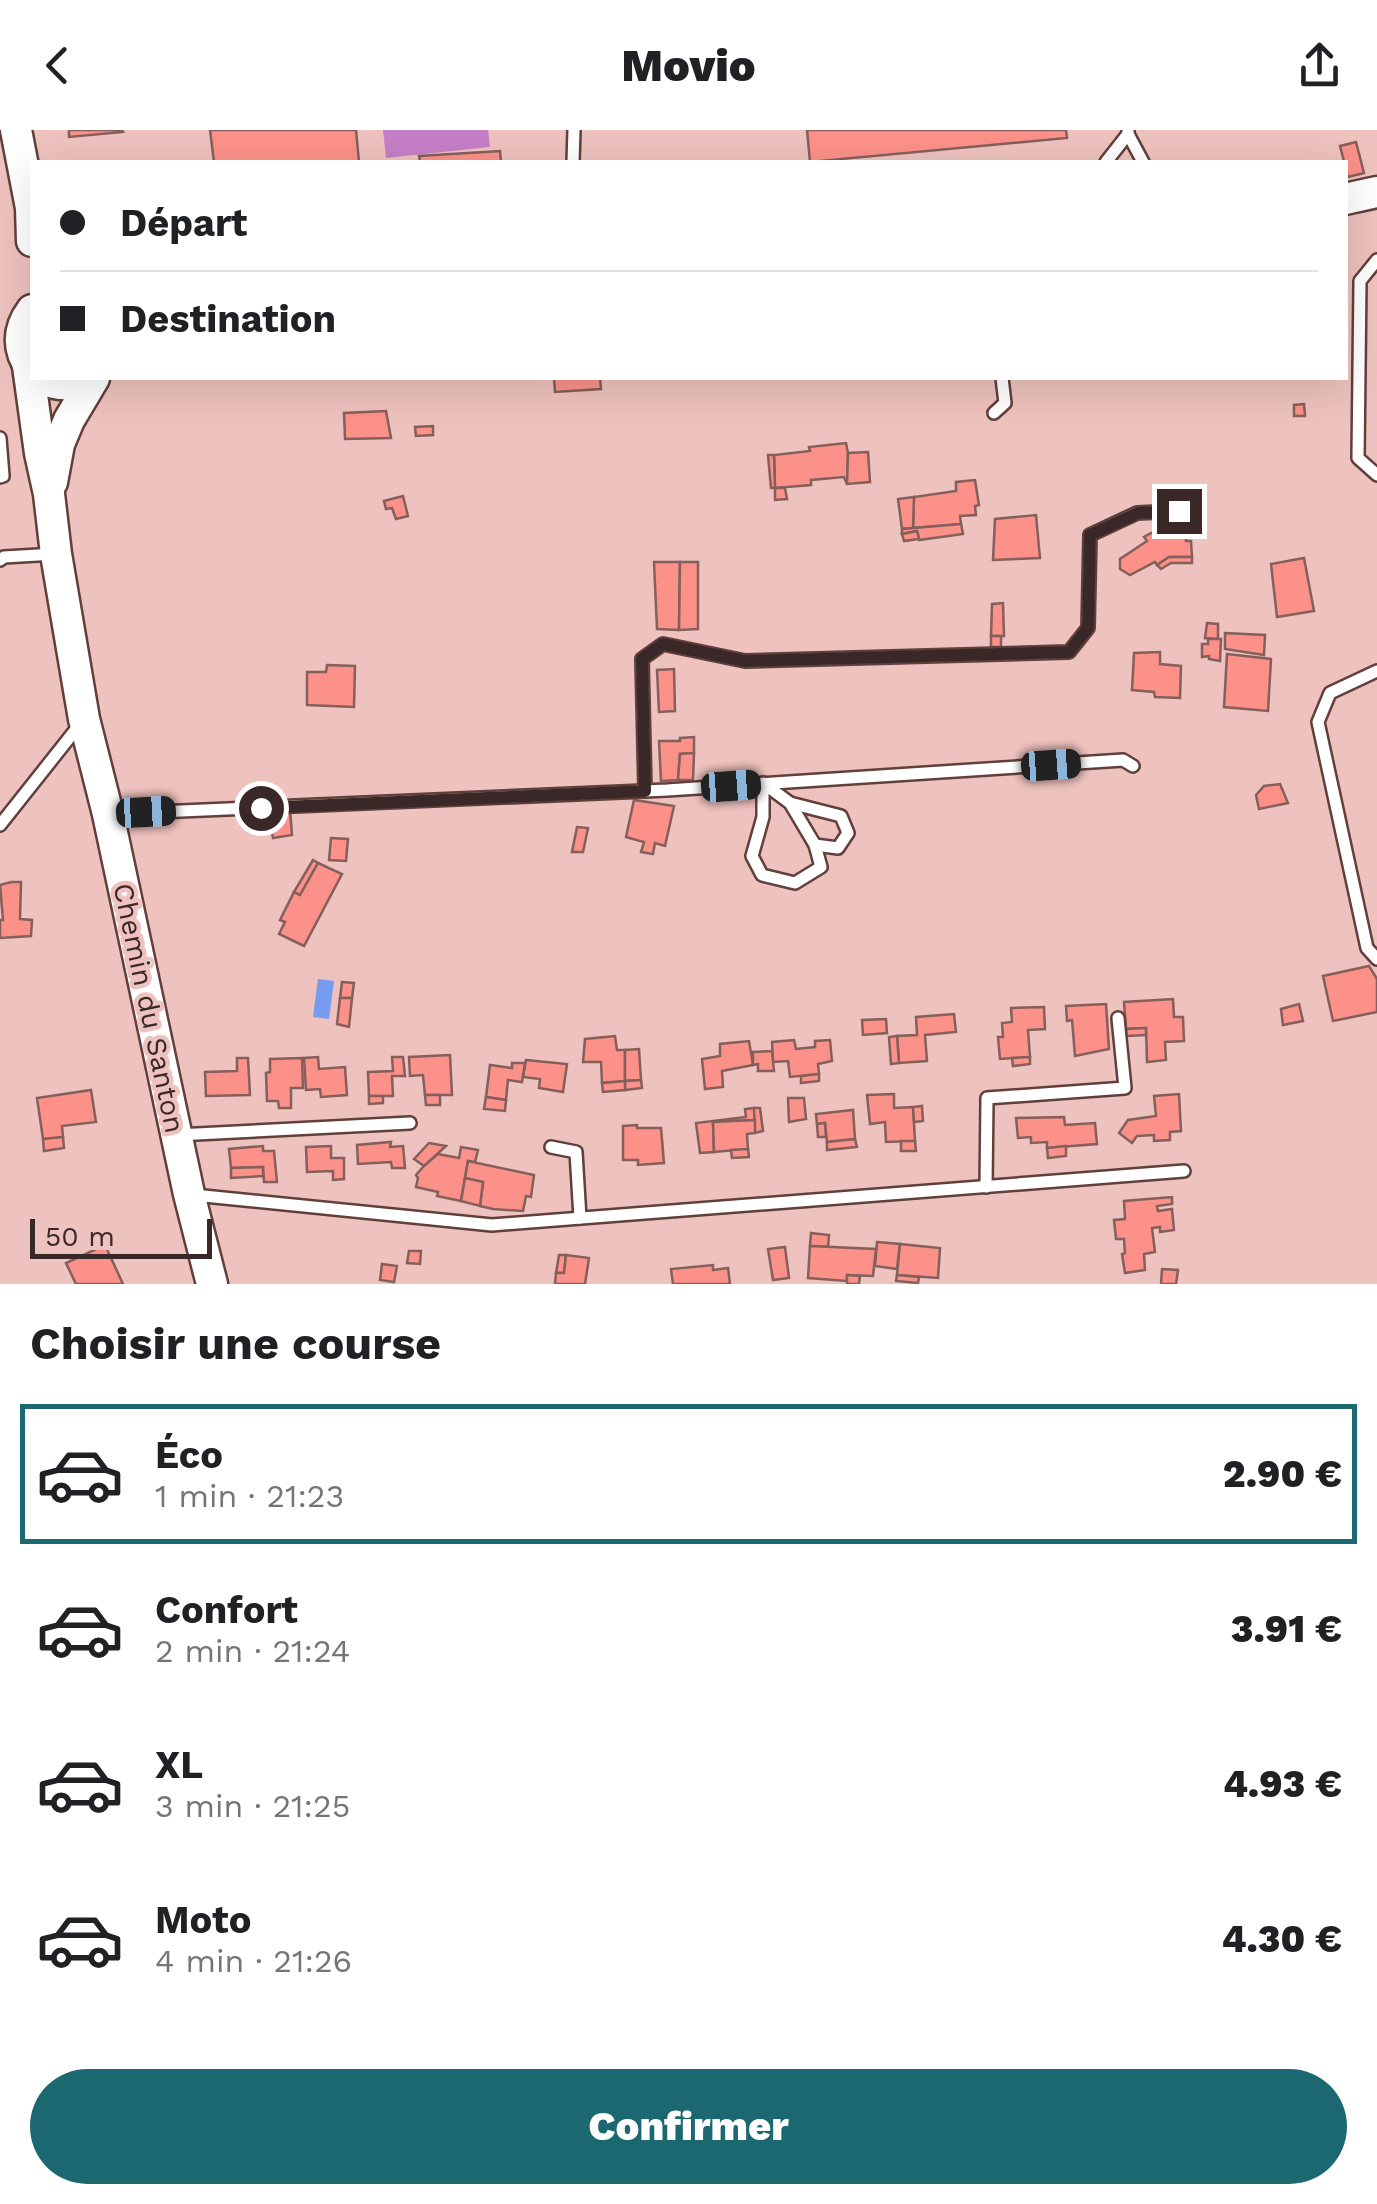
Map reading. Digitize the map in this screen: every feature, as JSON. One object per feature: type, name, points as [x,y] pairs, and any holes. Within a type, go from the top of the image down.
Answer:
[{"type":"street","points":[[16,130],[30,198]]},
{"type":"street","points":[[1348,198],[1377,192]]},
{"type":"street","name":"Chemin du Santon","points":[[30,309],[20,340],[22,354],[30,365]]},
{"type":"street","name":"Chemin du Santon","points":[[35,380],[40,453],[84,719],[212,1284]]},
{"type":"street","points":[[47,380],[63,385],[87,380]]},
{"type":"street","name":"Chemin du Santon","points":[[49,494],[59,444],[91,380]]},
{"type":"lane","points":[[573,160],[574,130]]},
{"type":"lane","points":[[1107,160],[1128,132],[1142,160]]},
{"type":"lane","points":[[1377,260],[1360,281],[1358,458],[1377,476]]},
{"type":"lane","points":[[994,413],[1005,403],[1002,380]]},
{"type":"lane","points":[[0,438],[0,478]]},
{"type":"lane","points":[[645,791],[642,659],[663,644],[745,661],[1069,652],[1088,628],[1090,535],[1138,513],[1179,511]]},
{"type":"lane","points":[[0,560],[56,554]]},
{"type":"lane","points":[[1377,671],[1330,693],[1318,722],[1367,948],[1377,958]]},
{"type":"lane","points":[[0,825],[84,719]]},
{"type":"lane","points":[[108,814],[645,791],[1124,760],[1133,766]]},
{"type":"lane","points":[[763,784],[790,803],[842,816],[848,833],[838,848],[815,845]]},
{"type":"lane","points":[[763,784],[764,817],[752,856],[762,875],[796,883],[821,867],[815,845],[790,803]]},
{"type":"lane","points":[[986,1186],[986,1098],[1124,1088],[1118,1018]]},
{"type":"lane","points":[[177,1135],[410,1124]]},
{"type":"lane","points":[[550,1147],[576,1152],[580,1218]]},
{"type":"lane","points":[[190,1194],[492,1225],[1184,1171]]},
{"type":"shaded area","points":[[383,130],[488,130],[490,147],[386,158]]},
{"type":"water","points":[[318,979],[334,981],[329,1019],[313,1017]]},
{"type":"building","points":[[69,130],[122,130],[123,132],[69,137]]},
{"type":"building","points":[[210,130],[356,130],[359,160],[214,160]]},
{"type":"building","points":[[807,130],[1066,130],[1067,138],[831,160],[810,160]]},
{"type":"building","points":[[1356,142],[1364,173],[1348,177],[1348,160],[1344,160],[1340,146]]},
{"type":"building","points":[[500,151],[501,160],[420,160],[419,156]]},
{"type":"building","points":[[554,380],[600,380],[601,389],[555,392]]},
{"type":"building","points":[[1304,404],[1305,416],[1294,416],[1294,405]]},
{"type":"building","points":[[386,411],[391,438],[345,439],[344,413]]},
{"type":"building","points":[[433,426],[433,435],[416,436],[415,427]]},
{"type":"building","points":[[846,443],[847,484],[844,477],[775,488],[774,455]]},
{"type":"building","points":[[868,452],[870,482],[847,484],[848,453]]},
{"type":"building","points":[[768,455],[774,455],[775,488],[771,488]]},
{"type":"building","points":[[975,480],[979,505],[975,506],[976,515],[960,516],[961,524],[913,528],[914,497],[956,491],[956,482]]},
{"type":"building","points":[[775,488],[785,488],[787,499],[775,500]]},
{"type":"building","points":[[403,496],[408,516],[396,519],[384,501]]},
{"type":"building","points":[[914,497],[913,528],[902,529],[898,499]]},
{"type":"building","points":[[1036,515],[1040,558],[993,560],[995,519]]},
{"type":"building","points":[[961,524],[963,534],[919,540],[917,531],[902,534],[902,529]]},
{"type":"building","points":[[1186,530],[1192,557],[1169,557],[1130,575],[1120,569],[1120,559],[1147,541],[1144,537]]},
{"type":"building","points":[[917,531],[919,539],[904,541],[902,534]]},
{"type":"building","points":[[1169,557],[1192,557],[1192,563],[1171,563],[1161,569],[1157,565]]},
{"type":"building","points":[[1304,558],[1314,611],[1277,617],[1271,564]]},
{"type":"building","points":[[654,562],[680,562],[679,630],[657,629]]},
{"type":"building","points":[[680,562],[698,562],[698,629],[679,630]]},
{"type":"building","points":[[1003,603],[1004,636],[991,636],[992,604]]},
{"type":"building","points":[[1207,623],[1218,624],[1218,639],[1205,638]]},
{"type":"building","points":[[1225,633],[1265,635],[1264,655],[1225,649]]},
{"type":"building","points":[[991,636],[1001,636],[1001,647],[991,647]]},
{"type":"building","points":[[1208,639],[1221,639],[1220,661],[1202,657],[1202,644],[1208,644]]},
{"type":"building","points":[[1160,652],[1160,664],[1181,666],[1180,698],[1155,697],[1154,692],[1132,690],[1134,653]]},
{"type":"building","points":[[1227,654],[1271,659],[1268,711],[1224,707]]},
{"type":"building","points":[[327,665],[355,666],[354,707],[307,705],[307,672],[326,672]]},
{"type":"building","points":[[674,669],[675,711],[659,712],[657,670]]},
{"type":"building","points":[[694,737],[694,753],[680,754],[678,780],[661,781],[659,741]]},
{"type":"building","points":[[694,753],[693,780],[678,780],[680,754]]},
{"type":"building","points":[[1280,784],[1288,803],[1259,809],[1256,795],[1264,786]]},
{"type":"building","points":[[634,800],[674,806],[665,846],[655,843],[653,854],[641,852],[644,842],[626,837]]},
{"type":"building","points":[[290,809],[292,835],[273,838],[268,812]]},
{"type":"building","points":[[577,827],[588,828],[583,852],[572,852]]},
{"type":"building","points":[[331,838],[348,839],[346,861],[329,860]]},
{"type":"building","points":[[313,860],[318,863],[300,895],[294,892]]},
{"type":"building","points":[[318,863],[342,874],[304,946],[279,934],[285,922],[280,920],[294,892],[300,895]]},
{"type":"building","points":[[21,882],[20,919],[32,920],[31,936],[0,938],[0,885]]},
{"type":"building","points":[[1369,966],[1377,979],[1377,1012],[1333,1021],[1323,976]]},
{"type":"building","points":[[342,982],[354,983],[352,998],[340,998]]},
{"type":"building","points":[[340,998],[352,998],[349,1027],[337,1024]]},
{"type":"building","points":[[1173,999],[1174,1017],[1183,1017],[1184,1041],[1165,1042],[1166,1060],[1147,1062],[1146,1028],[1126,1029],[1124,1002]]},
{"type":"building","points":[[1106,1004],[1109,1049],[1075,1056],[1072,1020],[1067,1021],[1066,1006]]},
{"type":"building","points":[[1299,1004],[1303,1021],[1283,1025],[1281,1009]]},
{"type":"building","points":[[1044,1007],[1045,1029],[1028,1030],[1030,1057],[1000,1059],[998,1037],[1003,1037],[1002,1023],[1012,1022],[1011,1008]]},
{"type":"building","points":[[954,1014],[956,1032],[925,1035],[927,1061],[899,1063],[897,1036],[917,1035],[916,1017]]},
{"type":"building","points":[[886,1019],[887,1033],[863,1035],[862,1020]]},
{"type":"building","points":[[1146,1028],[1146,1035],[1126,1036],[1126,1029]]},
{"type":"building","points":[[615,1036],[617,1050],[625,1050],[625,1081],[602,1083],[601,1062],[583,1062],[585,1039]]},
{"type":"building","points":[[897,1036],[899,1063],[891,1064],[889,1037]]},
{"type":"building","points":[[794,1040],[796,1049],[830,1040],[832,1061],[818,1064],[819,1074],[790,1077],[788,1061],[773,1062],[772,1042]]},
{"type":"building","points":[[749,1041],[753,1065],[722,1071],[723,1087],[705,1089],[702,1059],[720,1056],[720,1044]]},
{"type":"building","points":[[639,1049],[641,1080],[625,1081],[625,1050]]},
{"type":"building","points":[[772,1051],[774,1071],[758,1071],[758,1064],[753,1065],[753,1052]]},
{"type":"building","points":[[450,1055],[452,1095],[425,1095],[423,1075],[410,1076],[409,1057]]},
{"type":"building","points":[[318,1057],[319,1069],[345,1067],[347,1095],[321,1097],[320,1089],[306,1090],[304,1058]]},
{"type":"building","points":[[392,1057],[403,1057],[405,1076],[392,1076],[393,1096],[369,1096],[368,1072],[393,1071]]},
{"type":"building","points":[[1030,1057],[1030,1064],[1013,1066],[1012,1058]]},
{"type":"building","points":[[237,1058],[248,1058],[250,1095],[206,1096],[205,1072],[237,1071]]},
{"type":"building","points":[[302,1058],[303,1088],[291,1088],[291,1108],[279,1108],[278,1101],[267,1101],[270,1059]]},
{"type":"building","points":[[526,1060],[567,1064],[563,1092],[539,1088],[540,1079],[523,1077]]},
{"type":"building","points":[[512,1063],[525,1063],[522,1082],[508,1080],[506,1100],[486,1097],[490,1065],[512,1068]]},
{"type":"building","points":[[819,1074],[819,1081],[801,1083],[801,1076]]},
{"type":"building","points":[[641,1080],[642,1088],[625,1090],[625,1081]]},
{"type":"building","points":[[625,1081],[625,1090],[603,1092],[602,1083]]},
{"type":"building","points":[[91,1090],[96,1122],[62,1126],[63,1137],[43,1139],[37,1098]]},
{"type":"building","points":[[894,1094],[894,1108],[913,1107],[915,1141],[886,1142],[885,1122],[870,1124],[867,1095]]},
{"type":"building","points":[[1179,1094],[1181,1131],[1170,1132],[1170,1140],[1154,1141],[1154,1135],[1137,1136],[1132,1143],[1119,1133],[1128,1120],[1156,1116],[1154,1096]]},
{"type":"building","points":[[425,1095],[440,1095],[440,1105],[426,1105]]},
{"type":"building","points":[[369,1096],[383,1096],[383,1103],[369,1104]]},
{"type":"building","points":[[486,1097],[506,1100],[505,1111],[484,1109]]},
{"type":"building","points":[[788,1098],[804,1098],[806,1119],[789,1122]]},
{"type":"building","points":[[922,1106],[923,1121],[914,1122],[913,1107]]},
{"type":"building","points":[[754,1108],[755,1120],[713,1122],[714,1152],[700,1153],[696,1123],[746,1117],[745,1109]]},
{"type":"building","points":[[754,1108],[760,1108],[763,1131],[755,1133]]},
{"type":"building","points":[[853,1110],[855,1139],[827,1142],[825,1123],[817,1124],[816,1114]]},
{"type":"building","points":[[1064,1117],[1065,1125],[1095,1123],[1097,1144],[1047,1148],[1047,1142],[1031,1143],[1031,1137],[1018,1138],[1016,1118]]},
{"type":"building","points":[[755,1120],[755,1133],[747,1134],[748,1149],[714,1152],[713,1122]]},
{"type":"building","points":[[825,1123],[826,1137],[818,1137],[817,1124]]},
{"type":"building","points":[[623,1126],[661,1128],[664,1163],[638,1165],[638,1160],[623,1160]]},
{"type":"building","points":[[63,1137],[64,1148],[44,1151],[43,1139]]},
{"type":"building","points":[[855,1139],[857,1147],[827,1150],[827,1142]]},
{"type":"building","points":[[901,1141],[915,1141],[916,1151],[901,1151]]},
{"type":"building","points":[[391,1142],[390,1147],[403,1146],[405,1168],[392,1168],[391,1162],[358,1164],[357,1145]]},
{"type":"building","points":[[429,1143],[446,1146],[424,1166],[414,1159]]},
{"type":"building","points":[[263,1146],[263,1151],[274,1151],[277,1182],[264,1182],[263,1167],[231,1168],[229,1149]]},
{"type":"building","points":[[331,1146],[331,1158],[344,1158],[344,1179],[333,1180],[333,1171],[307,1172],[306,1147]]},
{"type":"building","points":[[1066,1146],[1066,1156],[1048,1158],[1047,1148]]},
{"type":"building","points":[[461,1147],[478,1150],[475,1162],[468,1161],[461,1201],[416,1187],[416,1175],[424,1166],[438,1154],[459,1158]]},
{"type":"building","points":[[748,1149],[749,1157],[732,1158],[731,1150]]},
{"type":"building","points":[[468,1161],[534,1175],[531,1197],[526,1196],[523,1211],[480,1206],[483,1182],[465,1178]]},
{"type":"building","points":[[263,1167],[263,1176],[231,1178],[231,1168]]},
{"type":"building","points":[[465,1178],[483,1182],[480,1206],[461,1201]]},
{"type":"building","points":[[1172,1197],[1172,1204],[1157,1206],[1158,1211],[1172,1209],[1174,1230],[1160,1232],[1160,1227],[1152,1228],[1155,1252],[1144,1254],[1145,1270],[1125,1273],[1124,1239],[1116,1239],[1114,1220],[1125,1219],[1124,1201]]},
{"type":"building","points":[[811,1233],[829,1235],[828,1247],[810,1246]]},
{"type":"building","points":[[877,1242],[900,1244],[897,1269],[875,1266]]},
{"type":"building","points":[[900,1244],[940,1248],[938,1278],[897,1275]]},
{"type":"building","points":[[105,1245],[123,1284],[76,1284],[66,1263]]},
{"type":"building","points":[[810,1246],[876,1249],[873,1276],[847,1275],[847,1281],[808,1278]]},
{"type":"building","points":[[785,1247],[789,1278],[773,1280],[768,1249]]},
{"type":"building","points":[[409,1251],[421,1251],[420,1264],[407,1263]]},
{"type":"building","points":[[559,1255],[566,1255],[564,1273],[556,1273]]},
{"type":"building","points":[[566,1255],[589,1258],[585,1284],[555,1284],[556,1273],[564,1273]]},
{"type":"building","points":[[382,1264],[397,1266],[394,1282],[380,1280]]},
{"type":"building","points":[[713,1265],[713,1270],[728,1268],[730,1284],[673,1284],[671,1269]]},
{"type":"building","points":[[1162,1269],[1178,1270],[1176,1284],[1161,1284]]},
{"type":"building","points":[[847,1275],[860,1276],[859,1284],[847,1284]]},
{"type":"building","points":[[897,1275],[919,1277],[918,1283],[896,1281]]},
{"type":"route","points":[[261,808],[645,791],[642,659],[663,644],[745,661],[1069,652],[1088,628],[1090,535],[1138,513],[1179,511]]}]
